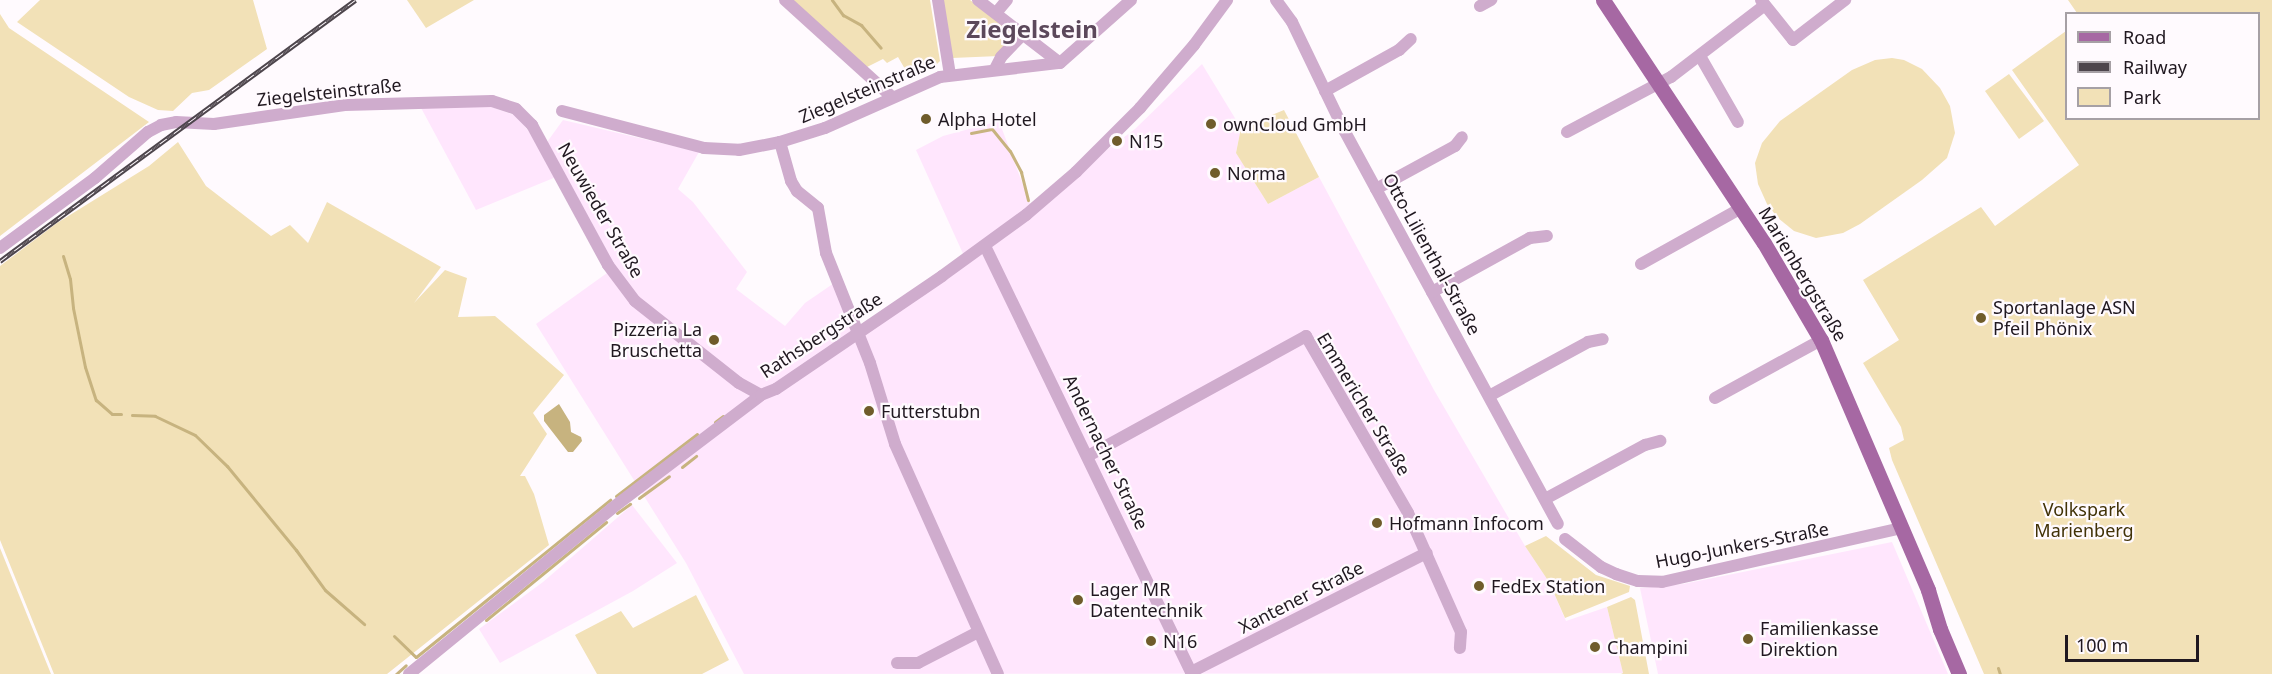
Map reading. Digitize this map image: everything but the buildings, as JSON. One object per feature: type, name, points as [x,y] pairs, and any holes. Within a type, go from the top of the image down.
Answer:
[{"type":"main road","name":"Marienbergstraße","points":[[1603,0],[1786,277],[1821,340],[1928,590],[1940,629],[1959,674]]},
{"type":"main road","name":"Marienbergstraße","points":[[1928,590],[1949,626],[1969,674]]},
{"type":"street","points":[[785,0],[891,97]]},
{"type":"street","points":[[938,0],[950,75]]},
{"type":"street","points":[[978,0],[1024,33],[1060,63],[1131,0]]},
{"type":"street","points":[[996,13],[1007,0]]},
{"type":"street","name":"Rathsbergstraße","points":[[410,674],[611,509],[761,395],[776,389],[985,246],[1050,195],[1119,130],[1176,66],[1227,0]]},
{"type":"street","name":"Otto-Lilienthal-Straße","points":[[1276,0],[1292,22],[1376,189],[1558,524]]},
{"type":"street","points":[[1567,132],[1658,84],[1700,56],[1763,3],[1793,40],[1845,0]]},
{"type":"street","points":[[995,69],[1001,57],[1024,33]]},
{"type":"street","points":[[1325,91],[1399,50],[1411,39]]},
{"type":"street","points":[[1700,56],[1738,122]]},
{"type":"street","name":"Ziegelsteinstraße","points":[[562,111],[585,115],[704,148],[740,150],[780,142],[825,128],[891,97],[950,75],[1060,63]]},
{"type":"street","name":"Ziegelsteinstraße","points":[[0,248],[95,178],[148,132],[161,125],[176,122],[214,124],[345,105],[466,100],[502,103]]},
{"type":"street","name":"Neuwieder Straße","points":[[502,103],[520,112],[532,125],[608,265],[628,293],[645,311],[738,383],[761,395]]},
{"type":"street","points":[[1376,189],[1455,146],[1462,137]]},
{"type":"street","points":[[780,142],[791,181],[805,198],[818,208],[826,253],[870,363],[905,469],[998,674]]},
{"type":"street","points":[[1641,264],[1741,208]]},
{"type":"street","points":[[1432,292],[1530,238],[1547,236]]},
{"type":"street","name":"Andernacher Straße","points":[[985,246],[1192,673]]},
{"type":"street","name":"Emmericher Straße","points":[[1088,456],[1306,336],[1408,513],[1461,632],[1460,648]]},
{"type":"street","points":[[1489,396],[1588,342],[1603,339]]},
{"type":"street","points":[[1715,398],[1821,340]]},
{"type":"street","points":[[1545,499],[1645,445],[1660,441]]},
{"type":"street","name":"Hugo-Junkers-Straße","points":[[1565,539],[1601,567],[1616,574],[1638,581],[1662,582],[1901,528]]},
{"type":"street","name":"Xantener Straße","points":[[1192,673],[1426,553]]},
{"type":"street","points":[[897,663],[918,663],[978,632]]},
{"type":"shaded area","points":[[1202,64],[1241,128],[1236,153],[1268,204],[1319,177],[1434,390],[1525,546],[1549,582],[1566,621],[1607,607],[1623,673],[744,674],[686,563],[536,324],[607,273],[556,177],[476,210],[420,106],[486,105],[517,116],[542,149],[563,120],[699,152],[678,189],[693,202],[747,272],[736,289],[785,326],[805,303],[840,279],[862,328],[965,258],[916,150],[943,136],[999,121],[1031,206],[1135,129]]},
{"type":"shaded area","points":[[559,404],[570,422],[571,432],[581,437],[582,441],[573,452],[568,452],[544,421],[544,415]]},
{"type":"shaded area","points":[[632,505],[677,563],[633,591],[500,663],[479,629],[543,582]]},
{"type":"shaded area","points":[[1892,542],[1948,674],[1658,674],[1640,588],[1683,584]]},
{"type":"green space","points":[[40,0],[253,0],[267,49],[209,90],[192,93],[173,111],[158,110],[129,97],[17,22]]},
{"type":"green space","points":[[407,0],[474,0],[426,28]]},
{"type":"green space","points":[[793,0],[930,0],[940,61],[932,69],[909,76],[898,57],[887,63],[883,59],[865,68]]},
{"type":"green space","points":[[942,0],[970,0],[1018,35],[999,56],[952,58]]},
{"type":"green space","name":"Volkspark Marienberg","points":[[2068,0],[2272,0],[2272,674],[1984,674],[1892,460],[1889,448],[1904,440],[1901,427],[1863,363],[1899,340],[1863,280],[1981,207],[1995,226],[2079,165],[2012,70],[2065,32],[2065,120],[2260,120],[2260,12],[2076,12]]},
{"type":"green space","points":[[0,14],[9,28],[149,122],[0,236]]},
{"type":"green space","points":[[1892,58],[1904,60],[1922,69],[1940,88],[1950,106],[1955,133],[1947,158],[1922,180],[1860,224],[1843,233],[1816,238],[1794,231],[1778,218],[1767,204],[1758,184],[1755,163],[1762,143],[1780,121],[1852,70],[1875,60]]},
{"type":"green space","points":[[2009,74],[2044,121],[2019,139],[1985,91]]},
{"type":"green space","points":[[1284,110],[1319,177],[1268,204],[1236,153],[1241,128]]},
{"type":"green space","points":[[178,142],[206,186],[271,236],[290,225],[308,243],[327,202],[441,267],[414,303],[445,270],[467,278],[458,317],[495,316],[564,375],[533,413],[547,434],[520,476],[525,476],[534,494],[549,545],[387,674],[54,674],[0,540],[0,266],[57,223],[149,166]]},
{"type":"green space","points":[[1546,536],[1596,575],[1630,586],[1629,592],[1565,618],[1549,582],[1525,546]]},
{"type":"green space","points":[[0,548],[51,674],[0,674]]},
{"type":"green space","points":[[696,595],[729,660],[702,674],[597,674],[575,635],[621,611],[633,628]]},
{"type":"green space","points":[[1631,597],[1635,600],[1649,674],[1621,674],[1623,673],[1607,607]]},
{"type":"waterway","points":[[832,0],[843,15],[861,25],[881,48]]},
{"type":"waterway","points":[[971,133],[992,129],[1010,151],[1021,172],[1028,200]]},
{"type":"waterway","points":[[63,256],[70,279],[73,308],[85,367],[96,400],[112,414],[121,414]]},
{"type":"waterway","points":[[132,415],[155,416],[195,435],[227,466],[296,550],[325,590],[364,624]]},
{"type":"waterway","points":[[715,422],[723,416]]},
{"type":"waterway","points":[[616,496],[697,434]]},
{"type":"waterway","points":[[682,467],[696,456]]},
{"type":"waterway","points":[[639,498],[669,476]]},
{"type":"waterway","points":[[394,636],[416,657],[610,500]]},
{"type":"waterway","points":[[617,513],[630,504]]},
{"type":"waterway","points":[[486,620],[606,522]]},
{"type":"waterway","points":[[396,674],[406,665]]},
{"type":"waterway","points":[[1998,668],[2000,674]]},
{"type":"railway","points":[[0,261],[355,0]]},
{"type":"place","name":"Alpha Hotel","points":[[926,119]]},
{"type":"place","name":"ownCloud GmbH","points":[[1211,124]]},
{"type":"place","name":"N15","points":[[1117,141]]},
{"type":"place","name":"Norma","points":[[1215,173]]},
{"type":"place","name":"Sportanlage ASN Pfeil Phönix","points":[[1981,318]]},
{"type":"place","name":"Pizzeria La Bruschetta","points":[[714,340]]},
{"type":"place","name":"Futterstubn","points":[[869,411]]},
{"type":"place","name":"Hofmann Infocom","points":[[1377,523]]},
{"type":"place","name":"FedEx Station","points":[[1479,586]]},
{"type":"place","name":"Lager MR Datentechnik","points":[[1078,600]]},
{"type":"place","name":"Familienkasse Direktion","points":[[1748,639]]},
{"type":"place","name":"N16","points":[[1151,641]]},
{"type":"place","name":"Champini","points":[[1595,647]]},
{"type":"district","name":"Ziegelstein","points":[[1032,29]]}]
